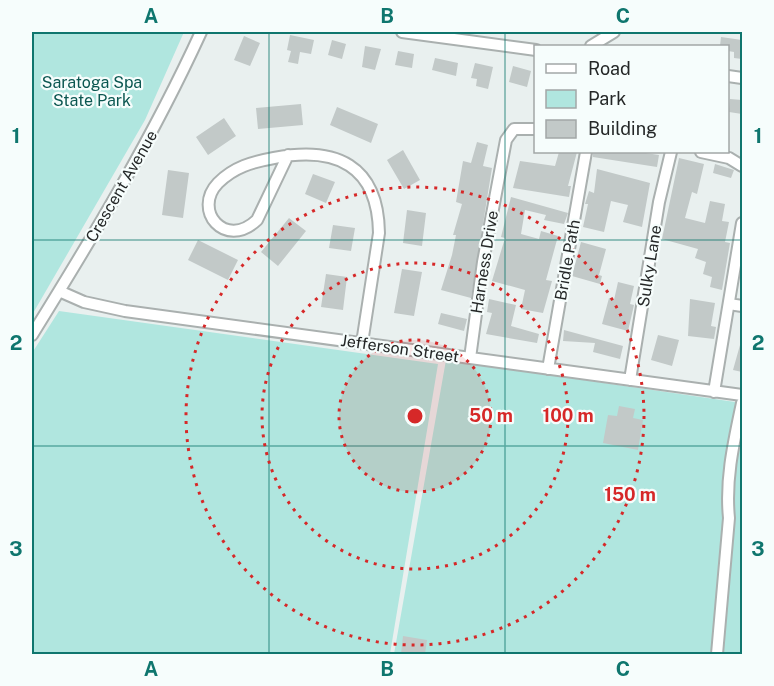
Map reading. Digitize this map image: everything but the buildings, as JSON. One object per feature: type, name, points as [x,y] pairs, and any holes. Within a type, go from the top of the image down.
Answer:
[{"type":"street","name":"Crescent Avenue","points":[[32,335],[99,228],[165,110],[201,32]]},
{"type":"street","points":[[402,32],[534,51]]},
{"type":"street","points":[[593,45],[614,32]]},
{"type":"street","name":"Harness Drive","points":[[470,358],[500,165],[511,132],[519,128],[534,129]]},
{"type":"street","points":[[288,155],[257,220],[240,232],[228,231],[218,226],[211,217],[209,206],[216,185],[238,167],[288,155],[313,153],[337,158],[351,165],[371,189],[379,215],[379,233],[362,343]]},
{"type":"street","name":"Bridle Path","points":[[548,369],[586,153]]},
{"type":"street","name":"Sulky Lane","points":[[630,380],[659,202],[671,153]]},
{"type":"street","points":[[706,153],[729,158],[742,166]]},
{"type":"street","points":[[714,392],[742,223]]},
{"type":"street","name":"Jefferson Street","points":[[59,291],[104,308],[742,395]]},
{"type":"street","points":[[729,304],[742,306]]},
{"type":"street","points":[[717,654],[729,518],[727,499],[733,442],[742,403]]},
{"type":"green space","name":"Saratoga Spa State Park","points":[[32,32],[184,32],[145,120],[32,315]]},
{"type":"green space","points":[[59,311],[438,364],[390,654],[32,654],[32,353]]},
{"type":"green space","points":[[446,360],[742,403],[742,654],[394,654]]}]
